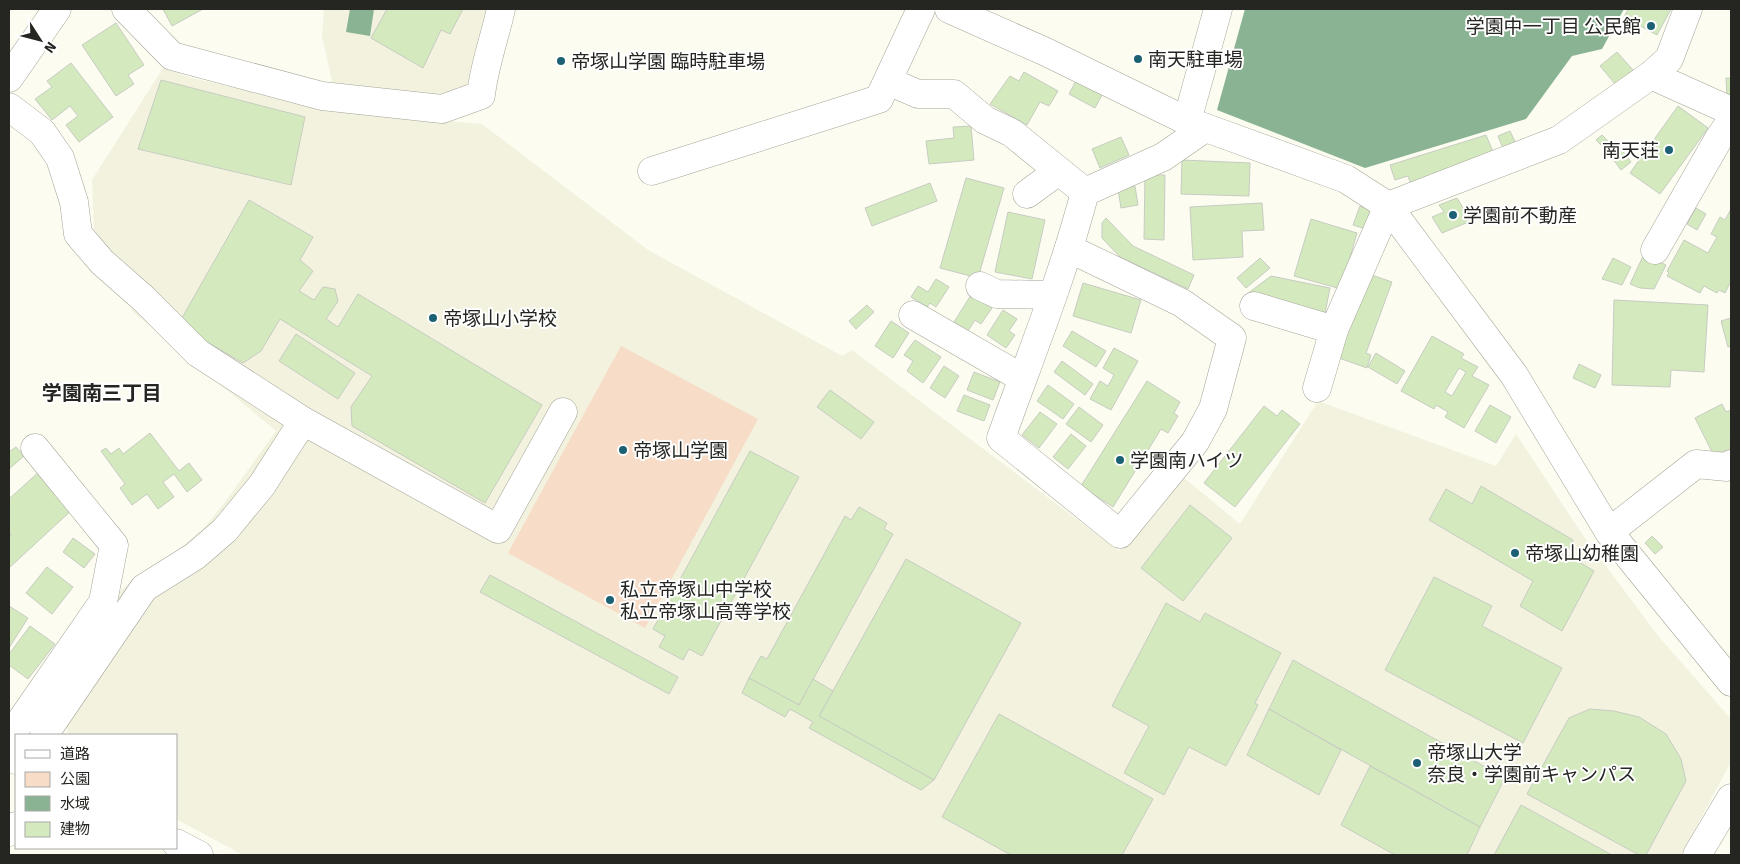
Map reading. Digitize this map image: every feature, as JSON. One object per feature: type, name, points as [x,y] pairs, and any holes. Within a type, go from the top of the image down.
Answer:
[{"type":"street","points":[[9,78],[57,9]]},
{"type":"street","points":[[126,9],[172,56],[322,96],[442,109],[481,95],[483,76],[494,44],[501,9]]},
{"type":"street","points":[[652,171],[879,99],[920,9]]},
{"type":"street","points":[[949,9],[1046,52],[1196,125],[1346,178],[1388,206],[1514,375],[1609,532],[1731,682]]},
{"type":"street","points":[[1085,192],[1163,156],[1196,125],[1218,9]]},
{"type":"street","points":[[1317,388],[1334,330],[1388,206],[1559,140],[1651,75],[1668,59],[1688,9]]},
{"type":"street","points":[[1651,75],[1731,111]]},
{"type":"street","points":[[888,81],[918,94],[954,94],[985,120],[1012,133],[1085,192]]},
{"type":"street","points":[[9,107],[42,132],[60,158],[74,202],[78,234],[102,262],[144,299],[198,353],[303,421],[498,529],[563,412]]},
{"type":"street","points":[[1655,250],[1718,140],[1731,121]]},
{"type":"street","points":[[1028,194],[1058,172]]},
{"type":"street","points":[[1070,249],[1182,303],[1232,338],[1213,409],[1195,442],[1120,534],[1001,438],[1051,295],[1070,249],[1085,192]]},
{"type":"street","points":[[980,286],[997,294],[1051,295]]},
{"type":"street","points":[[1254,306],[1334,330]]},
{"type":"street","points":[[913,315],[1022,378]]},
{"type":"street","points":[[45,734],[144,588],[195,556],[225,530],[262,485],[303,421]]},
{"type":"street","points":[[9,738],[103,602],[114,545],[35,448]]},
{"type":"street","points":[[1609,532],[1696,464],[1727,467],[1731,464]]},
{"type":"street","points":[[1697,855],[1731,798]]},
{"type":"street","points":[[178,844],[199,855]]},
{"type":"shaded area","points":[[324,9],[486,9],[470,86],[454,97],[334,90],[322,36]]},
{"type":"shaded area","name":"帝塚山学園","points":[[163,68],[192,78],[333,111],[482,124],[648,250],[842,356],[852,350],[1119,551],[1183,477],[1240,524],[1318,401],[1496,466],[1516,434],[1582,534],[1659,637],[1731,719],[1731,762],[1681,855],[243,855],[178,820],[178,734],[69,734],[66,726],[114,596],[137,577],[172,555],[204,528],[276,431],[132,311],[148,293],[120,267],[94,229],[92,180]]},
{"type":"green space","points":[[621,346],[758,419],[645,628],[508,553]]},
{"type":"water","points":[[350,9],[374,9],[370,36],[346,32]]},
{"type":"water","points":[[1245,9],[1624,9],[1602,49],[1572,56],[1526,119],[1365,168],[1217,110]]},
{"type":"building","points":[[163,9],[203,9],[172,26]]},
{"type":"building","points":[[387,9],[463,9],[450,34],[441,30],[423,68],[371,38]]},
{"type":"building","name":"学園中一丁目 公民館","points":[[1628,9],[1671,9],[1657,35],[1624,17]]},
{"type":"building","points":[[116,23],[144,65],[128,75],[134,84],[116,96],[82,45]]},
{"type":"building","points":[[1617,52],[1633,70],[1616,85],[1600,66]]},
{"type":"building","points":[[71,63],[113,117],[79,142],[66,125],[78,116],[70,106],[52,120],[35,99],[52,87],[47,81]]},
{"type":"building","points":[[1024,72],[1058,91],[1049,106],[1040,102],[1027,125],[990,104],[1010,76],[1019,81]]},
{"type":"building","points":[[1726,78],[1731,78],[1731,97],[1727,97]]},
{"type":"building","points":[[161,80],[305,117],[291,185],[138,149]]},
{"type":"building","points":[[1076,81],[1102,95],[1095,108],[1069,94]]},
{"type":"building","name":"南天荘","points":[[1678,106],[1708,128],[1660,194],[1630,173]]},
{"type":"building","points":[[971,126],[974,160],[929,164],[926,141],[954,138],[953,127]]},
{"type":"building","points":[[1510,131],[1518,148],[1505,153],[1498,136]]},
{"type":"building","points":[[1486,135],[1494,154],[1412,187],[1408,176],[1395,180],[1390,165]]},
{"type":"building","points":[[1602,135],[1608,141],[1602,146],[1596,140]]},
{"type":"building","points":[[1121,137],[1129,155],[1100,168],[1092,149]]},
{"type":"building","points":[[1615,141],[1631,162],[1621,170],[1605,148]]},
{"type":"building","points":[[1182,160],[1250,163],[1249,196],[1181,194]]},
{"type":"building","points":[[1145,175],[1165,175],[1164,240],[1144,239]]},
{"type":"building","points":[[966,178],[1004,188],[978,278],[940,268]]},
{"type":"building","points":[[930,183],[937,201],[872,226],[865,208]]},
{"type":"building","points":[[1135,186],[1138,205],[1121,208],[1118,189]]},
{"type":"building","name":"学園前不動産","points":[[1457,198],[1471,221],[1442,233],[1432,217],[1444,212],[1439,205]]},
{"type":"building","points":[[249,200],[313,237],[300,260],[313,271],[299,291],[314,300],[323,287],[335,289],[338,301],[326,319],[338,327],[358,294],[542,405],[485,503],[352,426],[351,407],[372,376],[280,319],[261,351],[243,363],[178,325]]},
{"type":"building","points":[[1262,203],[1264,230],[1242,231],[1243,257],[1193,260],[1190,207]]},
{"type":"building","points":[[1360,206],[1376,212],[1369,230],[1353,225]]},
{"type":"building","points":[[1696,208],[1706,214],[1697,230],[1687,224]]},
{"type":"building","points":[[1731,209],[1731,281],[1725,293],[1719,290],[1717,293],[1704,286],[1700,293],[1667,276],[1669,273],[1667,271],[1684,240],[1708,253],[1717,237],[1711,234],[1720,217],[1725,220]]},
{"type":"building","points":[[1008,212],[1045,220],[1032,279],[995,272]]},
{"type":"building","points":[[1106,218],[1133,246],[1194,275],[1188,289],[1120,257],[1102,238],[1102,223]]},
{"type":"building","points":[[1311,219],[1357,233],[1341,289],[1294,276]]},
{"type":"building","points":[[1644,254],[1666,265],[1654,289],[1640,288],[1630,284]]},
{"type":"building","points":[[1260,258],[1270,268],[1246,288],[1237,278]]},
{"type":"building","points":[[1613,258],[1631,267],[1622,285],[1602,279]]},
{"type":"building","points":[[1363,272],[1392,282],[1366,353],[1371,355],[1367,368],[1339,358]]},
{"type":"building","points":[[1271,276],[1330,288],[1325,313],[1243,297]]},
{"type":"building","points":[[936,279],[949,287],[936,307],[930,303],[927,307],[911,297],[918,286],[928,292]]},
{"type":"building","points":[[1083,283],[1141,300],[1131,333],[1073,316]]},
{"type":"building","points":[[971,295],[992,308],[981,324],[975,320],[968,331],[954,322]]},
{"type":"building","points":[[1614,300],[1708,305],[1704,372],[1671,370],[1670,387],[1612,385]]},
{"type":"building","points":[[867,305],[874,312],[856,329],[849,321]]},
{"type":"building","points":[[1003,310],[1017,319],[1009,331],[1015,335],[1006,348],[987,335]]},
{"type":"building","points":[[1731,318],[1731,346],[1728,347],[1721,321]]},
{"type":"building","points":[[891,321],[909,333],[893,358],[875,346]]},
{"type":"building","points":[[1072,331],[1106,351],[1096,367],[1063,346]]},
{"type":"building","points":[[296,334],[355,373],[338,399],[279,361]]},
{"type":"building","points":[[1432,336],[1464,354],[1461,358],[1478,367],[1472,376],[1489,385],[1464,428],[1445,417],[1448,412],[1436,405],[1434,409],[1401,391]],"holes":[[[1459,368],[1466,372],[1452,396],[1445,392]]]},
{"type":"building","points":[[915,340],[941,357],[923,383],[907,371],[913,361],[904,355]]},
{"type":"building","points":[[1114,348],[1138,361],[1111,410],[1090,399],[1100,381],[1108,386],[1114,375],[1103,368]]},
{"type":"building","points":[[1376,353],[1405,371],[1397,384],[1368,367]]},
{"type":"building","points":[[1062,361],[1093,384],[1085,395],[1054,372]]},
{"type":"building","points":[[1579,364],[1601,375],[1595,388],[1573,378]]},
{"type":"building","points":[[944,366],[959,376],[945,398],[930,388]]},
{"type":"building","points":[[974,372],[1000,382],[993,400],[967,390]]},
{"type":"building","name":"学園南ハイツ","points":[[1147,381],[1180,402],[1174,413],[1178,416],[1168,433],[1161,429],[1113,507],[1081,486]]},
{"type":"building","points":[[1048,385],[1074,404],[1063,419],[1037,401]]},
{"type":"building","points":[[830,390],[874,422],[861,439],[817,407]]},
{"type":"building","points":[[964,395],[990,405],[984,421],[957,411]]},
{"type":"building","points":[[1722,404],[1726,412],[1731,410],[1730,456],[1727,450],[1714,456],[1695,418]]},
{"type":"building","points":[[1490,405],[1511,417],[1496,443],[1475,431]]},
{"type":"building","points":[[1264,406],[1277,416],[1282,410],[1300,424],[1235,507],[1204,483]]},
{"type":"building","points":[[1079,407],[1103,425],[1091,442],[1066,424]]},
{"type":"building","points":[[1040,412],[1057,424],[1039,448],[1022,435]]},
{"type":"building","points":[[150,433],[179,471],[189,463],[202,480],[187,492],[174,474],[163,482],[174,497],[158,509],[147,494],[132,505],[120,488],[125,484],[101,451],[106,448],[111,454],[119,448],[123,454]]},
{"type":"building","points":[[1071,434],[1086,446],[1068,469],[1053,457]]},
{"type":"building","points":[[16,447],[24,456],[9,469],[9,452]]},
{"type":"building","points":[[750,451],[799,477],[702,656],[689,649],[683,660],[659,647],[665,636],[653,629]]},
{"type":"building","points":[[41,470],[74,508],[9,568],[9,537],[11,535],[9,532],[9,499]]},
{"type":"building","points":[[1481,486],[1573,540],[1566,554],[1594,571],[1562,631],[1520,606],[1533,581],[1429,520],[1446,489],[1472,504]]},
{"type":"building","points":[[1190,505],[1232,538],[1183,601],[1141,568]]},
{"type":"building","points":[[859,507],[887,523],[884,529],[893,534],[799,705],[749,678],[761,656],[767,659],[845,516],[851,520]]},
{"type":"building","points":[[1652,536],[1663,547],[1655,554],[1645,543]]},
{"type":"building","points":[[73,538],[95,554],[84,568],[63,552]]},
{"type":"building","points":[[906,559],[1021,623],[934,780],[819,716]]},
{"type":"building","points":[[47,567],[73,587],[52,614],[26,593]]},
{"type":"building","points":[[490,575],[678,677],[669,694],[480,592]]},
{"type":"building","points":[[1434,577],[1492,606],[1482,626],[1562,668],[1523,743],[1385,670]]},
{"type":"building","points":[[1166,603],[1200,622],[1205,613],[1281,653],[1255,703],[1258,705],[1226,766],[1189,747],[1164,795],[1124,773],[1149,726],[1112,706]]},
{"type":"building","points":[[9,606],[28,618],[9,648]]},
{"type":"building","points":[[30,626],[55,644],[28,679],[9,665],[9,654]]},
{"type":"building","points":[[1293,660],[1505,778],[1480,827],[1269,709]]},
{"type":"building","points":[[749,678],[799,705],[813,679],[833,691],[819,716],[934,780],[921,790],[809,728],[813,722],[790,709],[785,717],[742,693]]},
{"type":"building","points":[[1269,709],[1341,750],[1319,795],[1247,755]]},
{"type":"building","points":[[1590,709],[1614,711],[1639,717],[1666,734],[1681,759],[1686,781],[1646,855],[1639,855],[1527,794],[1569,718]]},
{"type":"building","points":[[999,714],[1153,799],[1122,855],[1011,855],[942,817]]},
{"type":"building","points":[[1370,766],[1480,827],[1467,855],[1395,855],[1341,825]]},
{"type":"building","points":[[1521,805],[1612,855],[1494,855]]},
{"type":"place","name":"学園中一丁目 公民館","points":[[1651,26]]},
{"type":"place","name":"南天駐車場","points":[[1138,59]]},
{"type":"place","name":"帝塚山学園 臨時駐車場","points":[[561,61]]},
{"type":"place","name":"南天荘","points":[[1669,150]]},
{"type":"place","name":"学園前不動産","points":[[1453,215]]},
{"type":"place","name":"帝塚山小学校","points":[[433,318]]},
{"type":"place","name":"帝塚山学園","points":[[623,450]]},
{"type":"place","name":"学園南ハイツ","points":[[1120,460]]},
{"type":"place","name":"帝塚山幼稚園","points":[[1515,553]]},
{"type":"place","name":"私立帝塚山中学校 私立帝塚山高等学校","points":[[610,600]]},
{"type":"place","name":"帝塚山大学 奈良・学園前キャンパス","points":[[1417,763]]},
{"type":"district","name":"学園南三丁目","points":[[102,393]]}]
